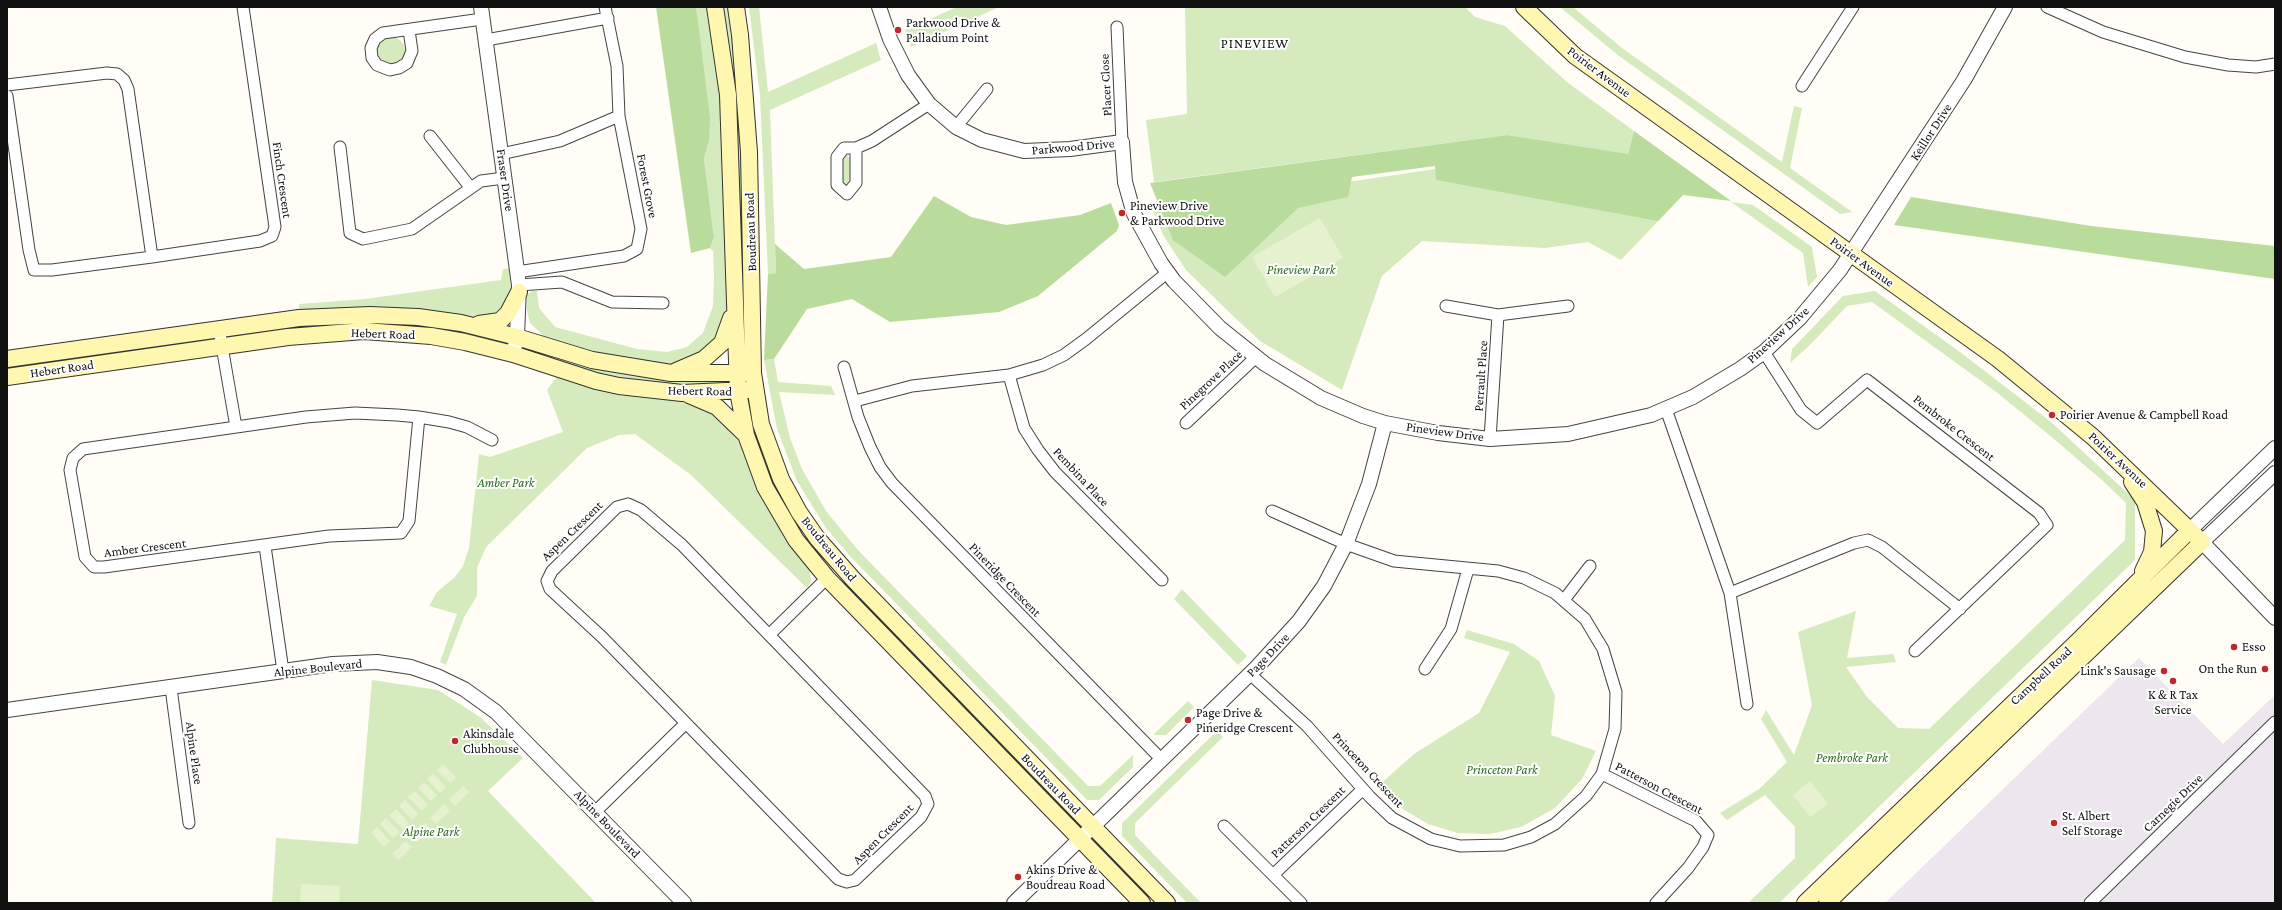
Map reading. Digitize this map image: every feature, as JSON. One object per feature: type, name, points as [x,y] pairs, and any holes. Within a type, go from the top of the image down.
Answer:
[{"type":"main road","name":"Boudreau Road","points":[[715,7],[728,95],[736,374],[738,391],[746,435],[757,468],[775,506],[796,540],[827,578],[1142,903]]},
{"type":"main road","name":"Boudreau Road","points":[[736,7],[740,35],[749,152],[753,373],[761,424],[773,461],[790,497],[817,538],[853,579],[1167,903]]},
{"type":"main road","name":"Poirier Avenue","points":[[1524,7],[1575,56],[1998,359],[2118,458],[2202,542]]},
{"type":"main road","points":[[461,323],[486,324],[500,321],[508,313],[518,283]]},
{"type":"main road","points":[[671,373],[704,359],[722,343],[734,311]]},
{"type":"main road","name":"Hebert Road","points":[[7,359],[220,329],[335,315],[418,317],[461,323],[517,337],[592,360],[671,373],[753,373]]},
{"type":"main road","name":"Hebert Road","points":[[7,377],[223,345],[288,337],[364,331],[431,336],[513,354],[596,381],[682,392],[738,391],[755,389]]},
{"type":"main road","points":[[682,392],[717,407],[746,435]]},
{"type":"main road","points":[[2118,458],[2145,502],[2154,531],[2154,540],[2148,560],[2142,574],[2130,589]]},
{"type":"main road","name":"Campbell Road","points":[[1805,903],[2077,642],[2190,530]]},
{"type":"main road","name":"Campbell Road","points":[[1828,903],[2202,542]]},
{"type":"street","name":"Finch Crescent","points":[[7,96],[28,250],[34,270],[52,270],[260,241],[272,236],[275,227],[243,7]]},
{"type":"street","name":"Forest Grove","points":[[518,283],[624,256],[637,249],[641,229],[619,116],[616,66],[605,7]]},
{"type":"street","name":"Parkwood Drive","points":[[880,7],[895,52],[929,104],[956,127],[982,140],[1024,151],[1070,149],[1122,142]]},
{"type":"street","points":[[1802,86],[1853,7]]},
{"type":"street","name":"Keillor Drive","points":[[1852,254],[1964,80],[2005,7]]},
{"type":"street","points":[[2047,7],[2103,32],[2185,57],[2228,65],[2256,67],[2275,64]]},
{"type":"street","points":[[409,30],[482,13]]},
{"type":"street","name":"Fraser Drive","points":[[482,13],[518,283],[517,337],[513,354]]},
{"type":"street","points":[[486,40],[608,18]]},
{"type":"street","name":"Placer Close","points":[[1117,27],[1122,142]]},
{"type":"street","points":[[7,85],[107,73],[117,74],[124,80],[128,89],[152,257]]},
{"type":"street","points":[[956,127],[987,89]]},
{"type":"street","points":[[856,148],[872,141],[929,104]]},
{"type":"street","points":[[501,154],[560,141],[619,116]]},
{"type":"street","points":[[430,136],[470,187]]},
{"type":"street","name":"Pineview Drive","points":[[1122,142],[1124,182],[1134,214],[1168,272],[1220,328],[1280,375],[1321,398],[1385,423],[1438,433],[1490,439],[1568,434],[1635,420],[1666,410],[1699,393],[1764,352],[1800,318],[1826,289],[1852,254]]},
{"type":"street","points":[[340,147],[350,233],[363,239],[412,229],[470,187],[481,181],[504,178]]},
{"type":"street","points":[[854,402],[912,386],[1009,375],[1043,365],[1064,355],[1086,339],[1168,272]]},
{"type":"street","points":[[518,283],[562,282],[612,302],[663,303]]},
{"type":"street","points":[[1446,306],[1498,315],[1568,306]]},
{"type":"street","name":"Perrault Place","points":[[1490,439],[1498,315]]},
{"type":"street","points":[[220,329],[236,427]]},
{"type":"street","name":"Pembroke Crescent","points":[[1764,352],[1801,410],[1817,423],[1868,380],[2039,513],[2047,525],[1915,651]]},
{"type":"street","name":"Pinegrove Place","points":[[1186,423],[1256,357]]},
{"type":"street","name":"Pineridge Crescent","points":[[844,366],[854,402],[870,447],[880,467],[892,483],[1162,760]]},
{"type":"street","name":"Pembina Place","points":[[1009,375],[1024,428],[1038,450],[1055,472],[1162,580]]},
{"type":"street","points":[[1666,410],[1730,593],[1747,704]]},
{"type":"street","name":"Amber Crescent","points":[[419,417],[409,515],[404,530],[391,535],[340,535],[99,568],[90,565],[83,552],[70,470],[75,454],[88,448],[236,427],[355,413],[419,417],[463,425],[492,440]]},
{"type":"street","name":"Page Drive","points":[[1014,903],[1250,674],[1285,638],[1312,604],[1346,544],[1368,484],[1385,423]]},
{"type":"street","name":"Campbell Road","points":[[2190,530],[2275,448]]},
{"type":"street","name":"Campbell Road","points":[[2202,542],[2275,473]]},
{"type":"street","name":"Aspen Crescent","points":[[625,504],[632,504],[673,537],[925,796],[928,804],[921,817],[859,877],[851,882],[842,881],[686,723],[590,624],[553,593],[547,581],[552,571],[617,507],[625,504]]},
{"type":"street","name":"Princeton Crescent","points":[[1250,674],[1307,726],[1363,789],[1392,818],[1418,834],[1453,845],[1489,847],[1524,840],[1555,824],[1582,801],[1602,774],[1615,729],[1616,692],[1608,660],[1598,638],[1584,619],[1564,600],[1545,587],[1524,578],[1498,571],[1468,570],[1394,560],[1346,544],[1272,511]]},
{"type":"street","points":[[1730,593],[1854,543],[1868,540],[1882,547],[1960,609]]},
{"type":"street","points":[[2202,542],[2275,618]]},
{"type":"street","points":[[265,546],[283,671]]},
{"type":"street","points":[[1564,600],[1590,566]]},
{"type":"street","points":[[1425,669],[1451,629],[1468,570]]},
{"type":"street","points":[[769,634],[827,578]]},
{"type":"street","name":"Alpine Boulevard","points":[[7,710],[352,662],[382,662],[410,667],[448,681],[473,694],[496,712],[684,903]]},
{"type":"street","name":"Alpine Place","points":[[170,688],[189,823]]},
{"type":"street","name":"Carnegie Drive","points":[[2090,903],[2275,722]]},
{"type":"street","points":[[595,812],[686,723]]},
{"type":"street","name":"Patterson Crescent","points":[[1602,774],[1696,821],[1708,834],[1703,847],[1688,868],[1656,903]]},
{"type":"street","name":"Patterson Crescent","points":[[1273,875],[1363,789]]},
{"type":"street","name":"Patterson Crescent","points":[[1224,826],[1301,903]]},
{"type":"shaded area","name":"St. Albert Self Storage","points":[[2139,658],[2223,744],[2275,695],[2275,903],[1885,903]]},
{"type":"green space","points":[[656,7],[696,7],[710,118],[709,140],[704,159],[714,237],[710,248],[691,253]]},
{"type":"green space","points":[[695,7],[711,7],[725,142],[728,303],[726,314],[719,333],[710,347],[673,366],[603,357],[547,339],[530,323],[527,311],[526,295],[532,291],[537,291],[539,308],[555,327],[637,349],[667,352],[687,347],[703,333],[713,306],[713,251],[710,248],[714,237],[704,159],[709,140]]},
{"type":"green space","points":[[723,7],[728,7],[731,21],[743,156],[747,346],[743,362],[726,29]]},
{"type":"green space","points":[[749,7],[759,7],[768,92],[876,43],[881,60],[770,110],[776,273],[768,274],[760,96]]},
{"type":"green space","points":[[957,7],[999,7],[911,47],[905,30]]},
{"type":"green space","points":[[1185,7],[1465,7],[1475,17],[1505,26],[1567,82],[1634,131],[1628,155],[1507,135],[1154,182],[1146,120],[1187,114]]},
{"type":"green space","points":[[1560,7],[1573,7],[1622,48],[1782,162],[1794,106],[1802,108],[1790,168],[1852,212],[1840,214],[1619,56]]},
{"type":"green space","points":[[391,37],[401,41],[405,51],[401,61],[391,65],[381,61],[377,51],[381,41]]},
{"type":"green space","points":[[1634,131],[1731,201],[1683,195],[1658,221],[1436,180],[1435,166],[1352,177],[1348,197],[1298,208],[1225,277],[1173,240],[1150,183],[1507,135],[1628,154]]},
{"type":"green space","points":[[846,155],[850,158],[851,183],[848,187],[842,184],[842,159]]},
{"type":"green space","name":"Pineview Park","points":[[1489,161],[1683,195],[1621,260],[1588,242],[1545,248],[1422,241],[1382,276],[1342,390],[1260,341],[1232,315],[1186,270],[1163,235],[1153,211]]},
{"type":"green space","points":[[934,196],[971,217],[1006,225],[1080,215],[1111,203],[1119,225],[1117,231],[1038,296],[999,312],[890,322],[852,299],[807,309],[774,359],[764,360],[768,274],[776,273],[775,244],[804,269],[891,257]]},
{"type":"green space","points":[[1911,197],[2091,226],[2275,246],[2275,279],[1894,225]]},
{"type":"green space","points":[[1731,202],[1753,205],[1812,247],[1817,277],[1808,287],[1803,253]]},
{"type":"green space","points":[[1320,218],[1343,258],[1275,297],[1252,257]]},
{"type":"green space","points":[[512,268],[512,294],[498,314],[476,321],[299,313],[299,304],[365,299],[501,280],[503,269]]},
{"type":"green space","name":"Pembroke Park","points":[[1875,291],[1960,352],[2051,422],[2135,500],[2135,560],[1779,903],[1748,903],[1795,858],[1795,827],[1765,795],[1727,820],[1720,813],[1759,789],[1787,762],[1761,719],[1766,710],[1794,755],[1812,705],[1798,632],[1856,611],[1847,658],[1893,654],[1896,662],[1846,667],[1867,697],[1898,728],[1929,729],[2125,540],[2126,503],[2104,482],[1995,391],[1872,302],[1847,306],[1810,345],[1790,363],[1792,349],[1843,296]]},
{"type":"green space","points":[[525,346],[579,363],[615,372],[652,378],[712,380],[721,382],[722,385],[679,386],[605,377],[532,353]]},
{"type":"green space","points":[[774,359],[778,382],[831,386],[834,392],[835,395],[779,392],[790,438],[802,469],[826,511],[857,549],[1088,786],[1100,786],[1133,755],[1133,767],[1099,800],[1087,800],[850,556],[826,528],[797,481],[777,429],[764,360]]},
{"type":"green space","name":"Amber Park","points":[[558,375],[686,400],[712,410],[739,438],[810,570],[811,582],[807,588],[691,475],[635,434],[619,435],[587,448],[486,547],[477,568],[477,596],[464,617],[446,665],[440,662],[457,614],[429,606],[437,592],[455,577],[463,566],[469,548],[479,454],[490,457],[563,432],[547,390]]},
{"type":"green space","points":[[1182,589],[1247,656],[1238,665],[1174,599]]},
{"type":"green space","name":"Princeton Park","points":[[1467,630],[1514,644],[1539,661],[1555,696],[1551,735],[1596,751],[1582,779],[1555,808],[1521,827],[1490,834],[1458,833],[1428,824],[1401,808],[1378,786],[1414,754],[1479,713],[1510,652],[1464,638]]},
{"type":"green space","name":"Alpine Park","points":[[372,680],[438,690],[480,717],[523,758],[488,791],[596,903],[272,903],[276,838],[358,844]]},
{"type":"green space","points":[[1188,701],[1194,707],[1166,735],[1153,735]]},
{"type":"green space","points":[[1217,731],[1223,737],[1135,823],[1135,835],[1201,903],[1187,903],[1122,836],[1122,823]]},
{"type":"green space","points":[[443,764],[456,777],[450,783],[436,770]]},
{"type":"green space","points":[[433,773],[446,787],[440,793],[427,779]]},
{"type":"green space","points":[[1810,781],[1828,804],[1810,817],[1793,795]]},
{"type":"green space","points":[[424,782],[437,795],[431,801],[418,788]]},
{"type":"green space","points":[[463,786],[469,792],[455,806],[449,799]]},
{"type":"green space","points":[[415,791],[428,805],[422,811],[408,797]]},
{"type":"green space","points":[[405,800],[418,814],[412,820],[399,806]]},
{"type":"green space","points":[[444,804],[450,811],[436,824],[430,818]]},
{"type":"green space","points":[[396,809],[409,823],[403,829],[389,815]]},
{"type":"green space","points":[[386,818],[400,832],[393,838],[380,824]]},
{"type":"green space","points":[[425,823],[431,829],[417,842],[411,836]]},
{"type":"green space","points":[[377,827],[390,841],[384,847],[371,833]]},
{"type":"green space","points":[[406,841],[412,847],[398,860],[392,854]]},
{"type":"green space","points":[[301,884],[340,886],[339,903],[300,903]]},
{"type":"place","name":"Parkwood Drive & Palladium Point","points":[[898,30]]},
{"type":"place","name":"Pineview Drive & Parkwood Drive","points":[[1122,213]]},
{"type":"place","name":"Poirier Avenue & Campbell Road","points":[[2052,415]]},
{"type":"place","name":"Esso","points":[[2234,647]]},
{"type":"place","name":"On the Run","points":[[2265,669]]},
{"type":"place","name":"Link's Sausage","points":[[2164,671]]},
{"type":"place","name":"K & R Tax Service","points":[[2173,681]]},
{"type":"place","name":"Page Drive & Pineridge Crescent","points":[[1188,720]]},
{"type":"place","name":"Akinsdale Clubhouse","points":[[455,741]]},
{"type":"place","name":"St. Albert Self Storage","points":[[2054,823]]},
{"type":"place","name":"Akins Drive & Boudreau Road","points":[[1018,877]]},
{"type":"district","name":"PINEVIEW","points":[[1255,44]]}]
